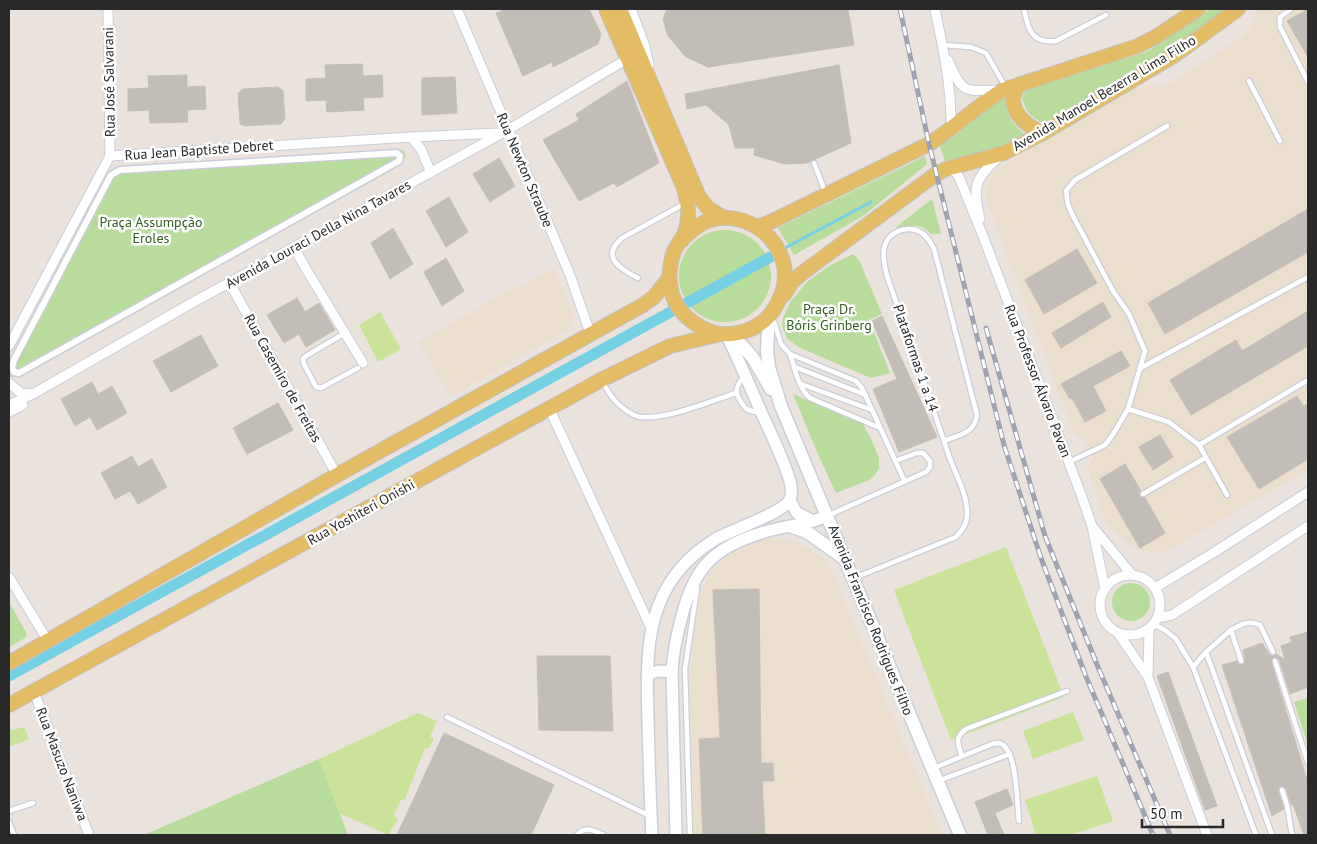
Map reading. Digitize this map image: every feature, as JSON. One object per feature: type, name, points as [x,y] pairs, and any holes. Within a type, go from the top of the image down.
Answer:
[{"type":"main road","name":"Avenida Francisco Rodrigues Filho","points":[[606,9],[684,188],[688,202],[686,225],[682,240]]},
{"type":"main road","name":"Avenida Francisco Rodrigues Filho","points":[[620,9],[699,197],[708,208],[724,218]]},
{"type":"main road","name":"Avenida Manoel Bezerra Lima Filho","points":[[758,227],[929,144],[951,130],[986,100],[1010,88],[1138,46],[1198,9]]},
{"type":"main road","name":"Avenida Manoel Bezerra Lima Filho","points":[[772,313],[792,282],[800,274],[936,174],[946,169],[1004,153],[1043,133],[1175,55],[1238,9]]},
{"type":"main road","points":[[1010,88],[1015,91],[1013,98],[1019,117],[1031,128],[1043,133]]},
{"type":"main road","name":"Avenida Francisco Rodrigues Filho","points":[[781,406],[753,358],[726,334],[704,330],[690,321],[678,307],[672,294],[669,278],[675,250],[694,228],[708,221],[724,218],[741,219],[758,227],[773,240],[782,256],[785,276],[782,294],[772,313],[767,351],[769,367],[781,406],[960,835]]},
{"type":"main road","points":[[9,663],[337,475],[643,305],[654,297],[669,278]]},
{"type":"main road","points":[[726,334],[748,331],[762,323],[772,313]]},
{"type":"main road","name":"Rua Yoshiteri Onishi","points":[[9,705],[601,380],[670,346],[726,334]]},
{"type":"main road","points":[[792,527],[807,532],[846,559]]},
{"type":"street","name":"Rua José Salvarani","points":[[108,9],[110,156]]},
{"type":"street","name":"Rua Newton Straube","points":[[457,9],[505,132],[570,275],[590,334]]},
{"type":"street","points":[[631,9],[645,46],[652,86]]},
{"type":"street","points":[[935,9],[951,101],[951,130]]},
{"type":"street","points":[[942,45],[960,85],[971,90],[1010,88]]},
{"type":"street","name":"Avenida Louraci Della Nina Tavares","points":[[34,394],[57,379],[229,282],[505,132],[627,59]]},
{"type":"street","name":"Rua Jean Baptiste Debret","points":[[9,346],[110,156],[505,132]]},
{"type":"street","points":[[411,137],[421,149],[431,172]]},
{"type":"street","points":[[397,153],[400,156],[399,161],[19,372],[14,372],[12,367],[18,351],[111,175],[120,170],[397,153]]},
{"type":"street","name":"Rua Professor Álvaro Pavan","points":[[983,236],[976,202],[976,186],[987,168],[1004,153]]},
{"type":"street","name":"Rua Professor Álvaro Pavan","points":[[946,169],[955,172],[959,177],[1069,462],[1092,526],[1105,589]]},
{"type":"street","points":[[294,247],[345,333],[360,366]]},
{"type":"street","name":"Rua Casemiro de Freitas","points":[[229,282],[337,475]]},
{"type":"street","points":[[652,835],[647,668],[651,628],[658,606],[672,579],[686,562],[702,548],[728,531],[775,512],[790,501],[792,494],[790,480],[726,334]]},
{"type":"street","points":[[9,383],[21,393],[34,394]]},
{"type":"street","points":[[9,405],[34,394]]},
{"type":"street","points":[[9,412],[26,403],[34,394]]},
{"type":"street","points":[[549,408],[651,628]]},
{"type":"street","points":[[1155,588],[1308,492]]},
{"type":"street","points":[[790,501],[797,513],[813,521]]},
{"type":"street","points":[[676,835],[672,668],[679,625],[688,594],[700,571],[716,554],[763,532],[792,527],[828,516]]},
{"type":"street","name":"Rua Professor Álvaro Pavan","points":[[1092,526],[1132,575]]},
{"type":"street","points":[[1148,677],[1154,624],[1160,602],[1155,588],[1148,582],[1132,575],[1117,578],[1105,589],[1101,598],[1102,614],[1109,627],[1118,633],[1129,636],[1140,634],[1154,624],[1172,615],[1308,526]]},
{"type":"street","points":[[9,577],[48,641]]},
{"type":"street","points":[[1118,633],[1148,677],[1207,835]]},
{"type":"street","points":[[647,668],[659,671],[672,668]]},
{"type":"street","name":"Rua Masuzo Naniwa","points":[[34,692],[89,835]]},
{"type":"lane","points":[[1024,9],[1028,26],[1034,37],[1049,42],[1056,41],[1106,15]]},
{"type":"lane","points":[[1292,9],[1280,17],[1280,27],[1308,82]]},
{"type":"lane","points":[[942,45],[971,47],[986,53],[1010,88]]},
{"type":"lane","points":[[1249,81],[1280,141]]},
{"type":"lane","points":[[1069,462],[1105,445],[1112,436],[1128,409],[1145,351],[1129,314],[1112,291],[1070,210],[1066,191],[1075,180],[1167,126]]},
{"type":"lane","points":[[814,163],[826,195]]},
{"type":"lane","points":[[638,278],[624,271],[613,259],[612,250],[615,244],[622,238],[688,202]]},
{"type":"lane","name":"Plataformas 1 a 14","points":[[854,578],[956,537],[965,528],[967,520],[967,508],[887,276],[884,248],[894,233],[904,229],[922,233],[934,249],[976,415],[975,425],[970,431],[944,441]]},
{"type":"lane","points":[[1139,369],[1308,277]]},
{"type":"lane","points":[[772,313],[781,344],[790,354],[804,392],[810,398],[880,428]]},
{"type":"lane","points":[[345,333],[306,356],[303,359],[304,364],[316,387],[321,388],[360,366]]},
{"type":"lane","points":[[790,354],[856,381],[866,396],[905,482]]},
{"type":"lane","points":[[795,367],[866,396]]},
{"type":"lane","points":[[746,376],[736,387],[736,393],[746,409],[762,414]]},
{"type":"lane","points":[[601,380],[612,399],[635,416],[654,418],[736,393]]},
{"type":"lane","points":[[1199,445],[1308,380]]},
{"type":"lane","points":[[801,384],[872,410]]},
{"type":"lane","points":[[1128,409],[1169,422],[1199,445],[1227,495]]},
{"type":"lane","points":[[828,516],[926,472],[930,467],[930,461],[923,453],[917,453],[895,461]]},
{"type":"lane","points":[[1142,494],[1205,458]]},
{"type":"lane","points":[[690,835],[685,673],[700,571]]},
{"type":"lane","points":[[1193,667],[1206,652],[1231,630],[1249,622],[1260,625],[1273,652]]},
{"type":"lane","points":[[1154,624],[1176,639],[1193,667],[1256,835]]},
{"type":"lane","points":[[1231,630],[1241,661]]},
{"type":"lane","points":[[1206,652],[1272,835]]},
{"type":"lane","points":[[1275,661],[1308,763]]},
{"type":"lane","points":[[672,668],[686,666]]},
{"type":"lane","points":[[672,668],[685,673]]},
{"type":"lane","points":[[962,756],[957,740],[958,736],[966,729],[1067,691]]},
{"type":"lane","points":[[447,717],[651,817]]},
{"type":"lane","points":[[933,768],[998,743],[1002,744],[1010,754],[1019,821]]},
{"type":"lane","points":[[938,781],[1010,754]]},
{"type":"lane","points":[[1282,790],[1287,805],[1292,835]]},
{"type":"lane","points":[[9,811],[33,803]]},
{"type":"lane","points":[[9,822],[14,835]]},
{"type":"lane","points":[[577,835],[586,829],[604,835]]},
{"type":"shaded area","points":[[1259,9],[1308,9],[1308,470],[1163,553],[1149,553],[1132,547],[1105,521],[1087,466],[1094,456],[1084,440],[1075,435],[987,202],[986,192],[992,173],[1129,88],[1166,86],[1239,39],[1250,28]]},
{"type":"shaded area","points":[[553,268],[572,311],[573,321],[567,330],[451,396],[418,342],[519,285],[522,287]]},
{"type":"shaded area","points":[[769,537],[800,543],[824,559],[833,574],[942,835],[694,835],[689,677],[700,595],[710,572],[739,546]]},
{"type":"green space","points":[[1210,9],[1229,9],[1162,54],[1044,123],[1032,116],[1025,106],[1022,97],[1027,88],[1144,53]]},
{"type":"green space","points":[[1005,97],[1011,119],[1026,135],[1000,147],[945,162],[940,146]]},
{"type":"green space","name":"Praça Assumpção Eroles","points":[[403,150],[406,156],[401,165],[17,377],[10,377],[10,360],[109,173],[117,168]]},
{"type":"green space","points":[[925,156],[927,164],[863,216],[794,255],[778,228]]},
{"type":"green space","points":[[932,199],[941,234],[931,234],[920,226],[898,230],[896,227]]},
{"type":"green space","points":[[725,230],[743,234],[757,244],[767,258],[771,276],[767,294],[757,308],[743,318],[725,322],[707,318],[693,308],[683,294],[679,276],[683,258],[693,244],[707,234]]},
{"type":"green space","name":"Praça Dr. Bóris Grinberg","points":[[853,254],[859,260],[882,314],[869,320],[890,373],[871,378],[798,347],[787,338],[782,326],[783,318],[791,301],[807,282],[829,266]]},
{"type":"green space","points":[[380,312],[401,349],[378,362],[359,325]]},
{"type":"green space","points":[[793,394],[863,424],[879,458],[879,468],[875,475],[869,480],[836,493]]},
{"type":"green space","points":[[1006,547],[1064,697],[951,740],[894,590]]},
{"type":"green space","points":[[1131,583],[1145,588],[1150,602],[1145,616],[1131,621],[1117,616],[1112,602],[1117,588]]},
{"type":"green space","points":[[9,602],[27,634],[25,638],[9,647]]},
{"type":"green space","points":[[1308,698],[1308,745],[1294,702]]},
{"type":"green space","points":[[1073,712],[1084,740],[1033,759],[1023,731]]},
{"type":"green space","points":[[418,713],[437,721],[430,737],[434,739],[429,748],[425,748],[405,799],[401,800],[394,815],[398,819],[388,835],[339,813],[319,759]]},
{"type":"green space","points":[[24,727],[29,739],[9,747],[9,731]]},
{"type":"green space","points":[[319,759],[348,835],[144,835]]},
{"type":"green space","points":[[1097,776],[1113,821],[1070,835],[1036,835],[1025,800]]},
{"type":"building","points":[[507,9],[589,9],[601,34],[598,44],[553,67],[552,62],[523,76],[496,13]]},
{"type":"building","points":[[667,9],[848,9],[854,45],[708,67],[686,57],[668,36],[663,19]]},
{"type":"building","points":[[1308,9],[1308,57],[1287,21]]},
{"type":"building","points":[[362,64],[363,76],[382,75],[383,97],[363,98],[364,110],[327,112],[326,100],[306,101],[306,79],[326,78],[325,65]]},
{"type":"building","points":[[839,65],[851,143],[807,163],[785,164],[754,155],[755,148],[735,148],[729,125],[706,105],[687,109],[685,94]]},
{"type":"building","points":[[187,75],[187,87],[205,86],[206,109],[187,110],[188,122],[150,123],[149,110],[128,111],[128,89],[149,88],[148,76]]},
{"type":"building","points":[[455,77],[457,113],[422,115],[422,78]]},
{"type":"building","points":[[627,81],[659,163],[617,187],[614,183],[579,201],[543,140],[579,120],[576,114]]},
{"type":"building","points":[[278,87],[283,91],[285,119],[281,124],[245,126],[240,124],[238,93],[243,89]]},
{"type":"building","points":[[499,158],[515,186],[490,202],[473,174]]},
{"type":"building","points":[[449,197],[468,232],[446,247],[426,211]]},
{"type":"building","points":[[1308,209],[1308,252],[1165,334],[1148,303]]},
{"type":"building","points":[[393,228],[413,264],[390,279],[371,243]]},
{"type":"building","points":[[1077,249],[1097,283],[1044,314],[1025,280]]},
{"type":"building","points":[[446,258],[464,291],[442,306],[424,272]]},
{"type":"building","points":[[297,298],[305,312],[319,303],[335,330],[306,347],[299,334],[284,343],[267,315]]},
{"type":"building","points":[[1103,302],[1111,317],[1061,348],[1052,333]]},
{"type":"building","points":[[1308,311],[1308,346],[1191,415],[1170,380],[1236,340],[1242,351]]},
{"type":"building","points":[[882,316],[937,437],[899,452],[873,389],[897,379],[872,321]]},
{"type":"building","points":[[201,335],[218,366],[171,392],[153,361]]},
{"type":"building","points":[[1121,351],[1130,366],[1093,386],[1106,411],[1085,422],[1072,398],[1070,399],[1061,384]]},
{"type":"building","points":[[92,382],[98,394],[112,386],[127,413],[97,430],[90,417],[75,426],[61,399]]},
{"type":"building","points":[[1297,396],[1303,406],[1308,404],[1308,459],[1259,489],[1227,437]]},
{"type":"building","points":[[278,403],[293,430],[247,454],[233,428]]},
{"type":"building","points":[[1160,435],[1173,457],[1153,470],[1139,447]]},
{"type":"building","points":[[132,456],[138,467],[152,459],[167,487],[138,504],[130,491],[115,499],[101,473]]},
{"type":"building","points":[[1125,464],[1141,491],[1140,496],[1145,498],[1165,533],[1140,548],[1100,479]]},
{"type":"building","points":[[759,589],[761,763],[773,763],[774,781],[762,781],[765,835],[703,835],[699,739],[720,738],[713,590]]},
{"type":"building","points":[[1308,632],[1308,687],[1290,694],[1279,659],[1274,657],[1271,661],[1308,783],[1308,835],[1304,835],[1293,804],[1291,805],[1286,789],[1283,786],[1279,787],[1278,790],[1284,809],[1272,816],[1222,665],[1237,661],[1243,665],[1245,661],[1243,650],[1262,643],[1270,655],[1276,654],[1285,660],[1281,646],[1292,642],[1290,637]]},
{"type":"building","points":[[537,656],[610,656],[613,731],[539,730]]},
{"type":"building","points":[[1168,672],[1217,806],[1205,810],[1157,676]]},
{"type":"building","points":[[444,733],[554,785],[531,835],[397,835]]},
{"type":"building","points":[[1007,789],[1013,805],[995,813],[1004,835],[988,835],[975,802]]},
{"type":"waterway","points":[[785,248],[871,202]]},
{"type":"waterway","points":[[9,676],[774,255]]},
{"type":"railway","points":[[900,9],[929,144],[1004,445],[1041,558],[1085,674],[1153,835]]},
{"type":"railway","points":[[986,328],[1045,536],[1098,667],[1170,835]]}]
